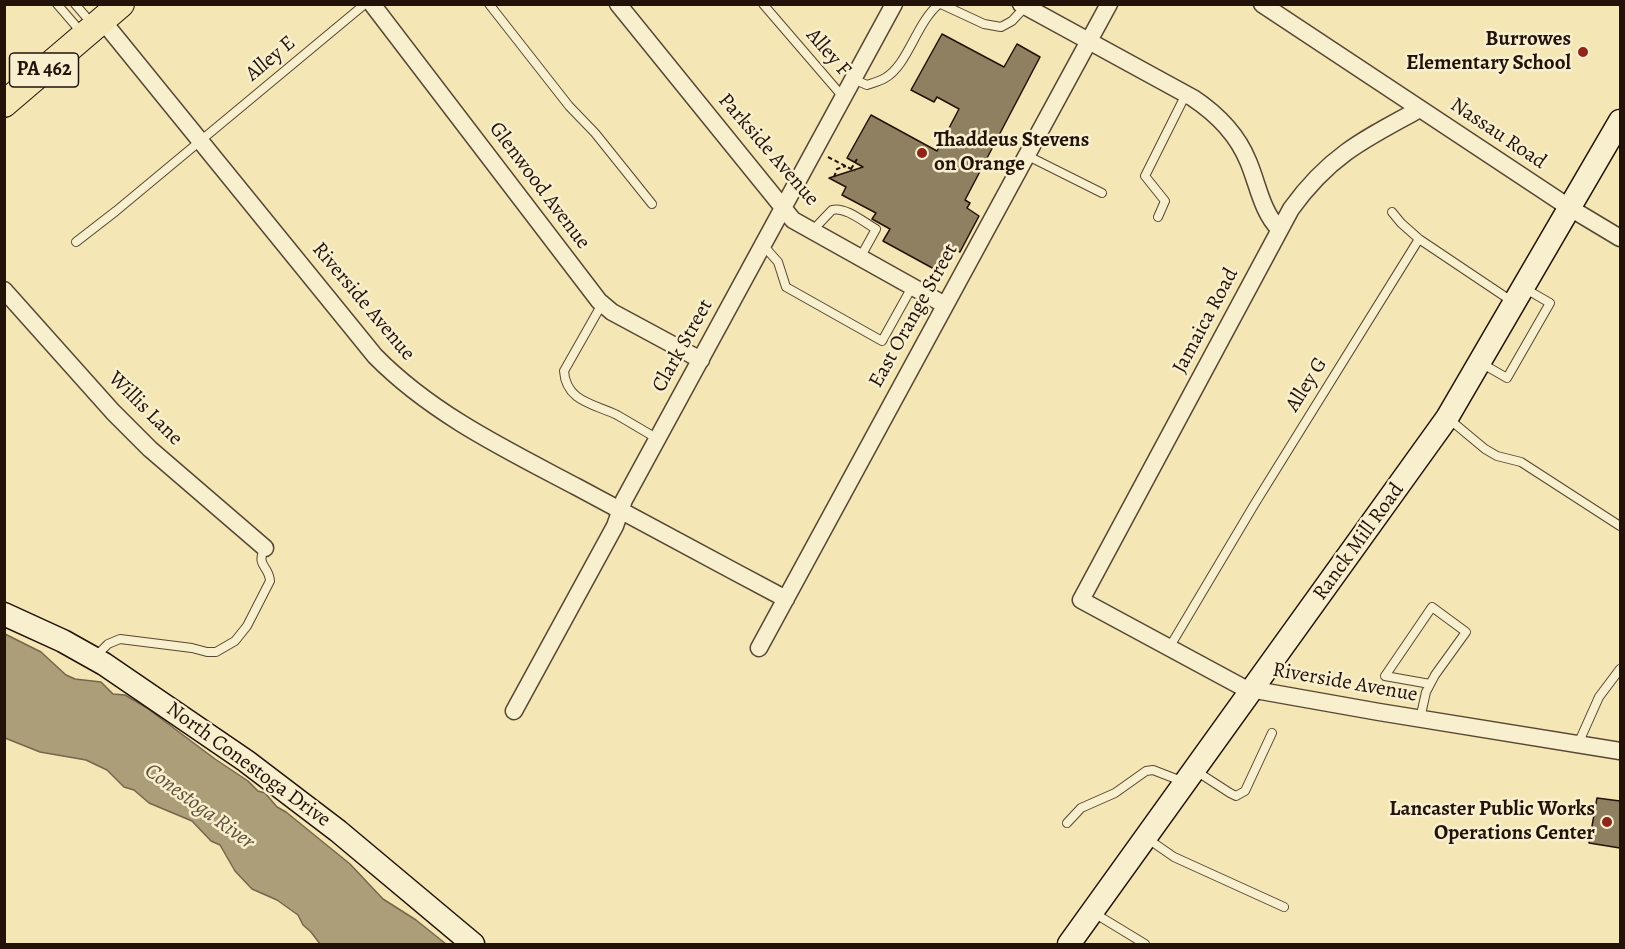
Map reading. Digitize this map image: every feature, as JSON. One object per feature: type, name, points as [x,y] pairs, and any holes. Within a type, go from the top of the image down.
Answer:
[{"type":"main road","name":"PA 462","points":[[4,104],[100,22]]},
{"type":"street","name":"Glenwood Avenue","points":[[372,4],[602,304],[612,312],[701,360]]},
{"type":"street","name":"Parkside Avenue","points":[[618,4],[793,220],[945,305]]},
{"type":"street","name":"Clark Street","points":[[514,711],[843,98],[860,82],[894,4]]},
{"type":"street","name":"East Orange Street","points":[[759,648],[1109,4]]},
{"type":"street","name":"Nassau Road","points":[[1262,4],[1570,208],[1620,238]]},
{"type":"street","points":[[1023,6],[1186,94],[1211,110],[1232,133],[1249,163],[1268,213],[1279,229]]},
{"type":"street","name":"Riverside Avenue","points":[[100,22],[368,347],[395,376],[448,416],[509,451],[786,599]]},
{"type":"street","name":"Jamaica Road","points":[[1081,600],[1279,229],[1305,189],[1342,153],[1420,109]]},
{"type":"street","name":"Ranck Mill Road","points":[[1069,945],[1415,466],[1447,418],[1620,121]]},
{"type":"street","name":"Willis Lane","points":[[4,290],[113,412],[150,449],[265,548]]},
{"type":"street","name":"Riverside Avenue","points":[[1081,600],[1237,686],[1420,719],[1620,751]]},
{"type":"street","name":"North Conestoga Drive","points":[[4,614],[63,641],[136,684],[291,794],[473,945]]},
{"type":"lane","points":[[57,4],[100,22]]},
{"type":"lane","points":[[75,4],[100,22]]},
{"type":"lane","name":"Alley E","points":[[76,242],[365,4]]},
{"type":"lane","points":[[489,4],[569,106],[595,133],[652,204]]},
{"type":"lane","name":"Alley F","points":[[763,4],[843,98]]},
{"type":"lane","points":[[860,82],[885,79],[895,70],[928,13],[940,4],[984,24],[1001,27],[1012,21],[1023,6]]},
{"type":"lane","points":[[1158,218],[1165,201],[1146,176],[1186,94]]},
{"type":"lane","points":[[1028,156],[1102,193]]},
{"type":"lane","points":[[812,231],[832,210],[842,210],[876,229],[860,258]]},
{"type":"lane","points":[[1392,213],[1419,239],[1519,295],[1550,303],[1507,378],[1480,362]]},
{"type":"lane","name":"Alley G","points":[[1168,649],[1254,505],[1419,239]]},
{"type":"lane","points":[[763,245],[778,262],[786,287],[792,292],[882,340],[912,287]]},
{"type":"lane","points":[[602,304],[564,371],[565,381],[581,401],[614,414],[658,439]]},
{"type":"lane","points":[[1447,418],[1485,449],[1497,456],[1521,462],[1620,526]]},
{"type":"lane","points":[[94,658],[108,644],[120,639],[207,652],[216,652],[235,641],[247,626],[270,581],[270,576],[260,557],[265,548]]},
{"type":"lane","points":[[1420,719],[1430,684],[1466,632],[1432,607],[1385,676],[1430,684]]},
{"type":"lane","points":[[1578,744],[1599,697],[1620,669]]},
{"type":"lane","points":[[1067,823],[1081,808],[1115,793],[1146,771],[1153,770],[1189,776],[1236,796],[1245,791],[1272,733]]},
{"type":"lane","points":[[1145,837],[1174,857],[1284,907]]},
{"type":"lane","points":[[1092,911],[1145,945]]},
{"type":"path","points":[[832,159],[853,170],[857,159]]},
{"type":"path","points":[[834,177],[837,170],[846,166]]},
{"type":"water","name":"Conestoga River","points":[[5,634],[41,652],[66,675],[75,679],[101,682],[113,694],[125,695],[147,708],[248,781],[258,791],[265,793],[277,807],[350,864],[383,899],[416,920],[446,944],[320,944],[303,925],[298,915],[277,900],[252,889],[235,871],[220,845],[211,841],[192,821],[149,803],[134,790],[124,787],[107,770],[86,760],[40,752],[5,738]]},
{"type":"building","name":"Thaddeus Stevens on Orange","points":[[942,34],[1004,67],[1017,44],[1040,57],[965,200],[970,203],[967,208],[979,216],[960,252],[949,247],[936,270],[883,241],[890,229],[872,219],[876,213],[842,195],[846,187],[829,178],[863,167],[847,158],[871,115],[937,151],[959,109],[937,97],[934,102],[911,90]]},
{"type":"building","name":"Lancaster Public Works Operations Center","points":[[1597,798],[1620,801],[1620,848],[1589,843]]},
{"type":"place","name":"Burrowes Elementary School","points":[[1583,52]]},
{"type":"place","name":"Thaddeus Stevens on Orange","points":[[922,153]]},
{"type":"place","name":"Lancaster Public Works Operations Center","points":[[1607,822]]}]
